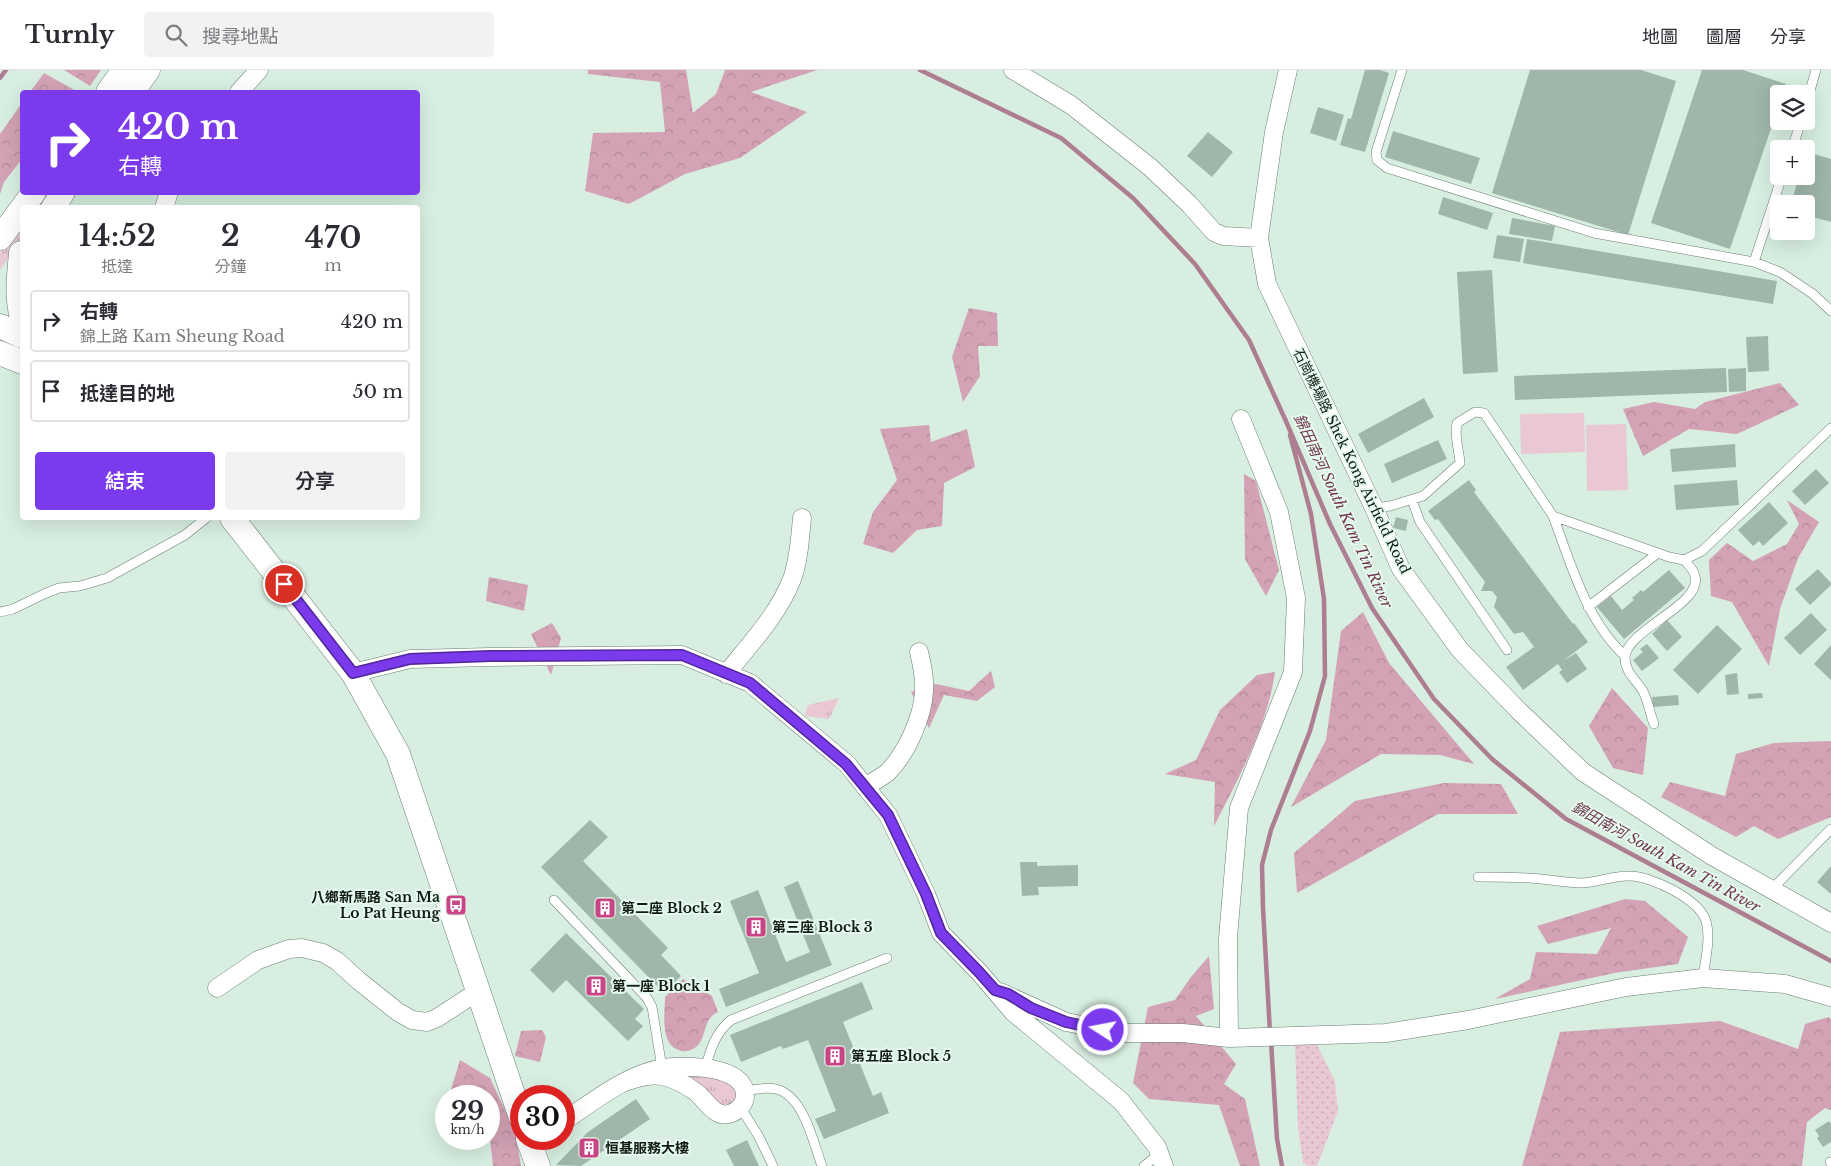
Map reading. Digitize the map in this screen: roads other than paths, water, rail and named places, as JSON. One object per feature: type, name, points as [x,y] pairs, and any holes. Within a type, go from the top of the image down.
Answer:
[{"type":"main road","points":[[109,90],[124,70]]},
{"type":"main road","points":[[133,90],[148,70]]},
{"type":"main road","points":[[0,238],[20,211]]},
{"type":"main road","points":[[0,284],[20,255]]},
{"type":"main road","points":[[20,266],[17,287],[20,310]]},
{"type":"main road","points":[[0,326],[20,335]]},
{"type":"main road","points":[[0,353],[20,361]]},
{"type":"main road","points":[[234,520],[353,673],[398,754],[510,1086]]},
{"type":"main road","points":[[534,1150],[538,1166]]},
{"type":"street","points":[[241,90],[259,70]]},
{"type":"street","points":[[1013,70],[1071,105],[1150,167],[1189,204],[1214,232],[1224,236],[1259,238]]},
{"type":"street","name":"石崗機場路 Shek Kong Airfield Road","points":[[1288,70],[1274,132],[1259,238],[1267,284],[1402,569],[1460,650],[1583,772],[1712,856],[1831,923]]},
{"type":"street","points":[[1229,1038],[1228,938],[1239,808],[1293,672],[1296,598],[1278,512],[1241,419]]},
{"type":"street","points":[[726,674],[782,601],[793,577],[799,550],[802,518]]},
{"type":"street","points":[[865,787],[886,773],[901,756],[919,716],[924,692],[919,652]]},
{"type":"street","points":[[353,673],[410,659],[490,656],[682,655],[750,683],[846,764],[888,815],[926,894],[941,933],[979,972],[1013,1012],[1121,1101],[1157,1147],[1162,1160]]},
{"type":"street","points":[[217,988],[258,960],[302,948],[323,953],[337,961],[398,1012],[412,1020],[427,1022],[437,1018],[477,992]]},
{"type":"street","points":[[995,990],[1008,994],[1031,1008],[1075,1024],[1122,1033],[1183,1033],[1229,1038],[1386,1033],[1468,1020],[1626,986],[1703,978],[1785,984],[1831,996]]},
{"type":"street","points":[[575,1114],[625,1082],[651,1071],[679,1066],[705,1068],[735,1077],[741,1082],[745,1090],[745,1100],[740,1108],[733,1113],[724,1115],[716,1112],[689,1087],[670,1078],[644,1076],[625,1082]]},
{"type":"lane","points":[[1402,70],[1376,152],[1377,160],[1387,168],[1594,233],[1754,262],[1780,272],[1813,294],[1831,311]]},
{"type":"lane","points":[[1812,85],[1816,70]]},
{"type":"lane","points":[[1754,262],[1779,185]]},
{"type":"lane","points":[[1374,508],[1423,496],[1460,463],[1455,433],[1457,423],[1475,412],[1484,413],[1553,516],[1588,607],[1615,647],[1625,656]]},
{"type":"lane","points":[[1684,560],[1702,551],[1831,428]]},
{"type":"lane","points":[[1412,500],[1420,522],[1507,650]]},
{"type":"lane","points":[[1553,516],[1658,553],[1684,560],[1695,575],[1695,583],[1688,598],[1632,642],[1625,656],[1627,669],[1644,692],[1654,724]]},
{"type":"lane","points":[[0,612],[13,609],[58,588],[80,586],[107,578],[185,535],[204,520]]},
{"type":"lane","points":[[1588,607],[1658,553]]},
{"type":"lane","points":[[1771,890],[1831,829]]},
{"type":"lane","points":[[1478,877],[1527,878],[1581,883],[1600,882],[1615,877],[1630,876],[1646,878],[1660,883],[1681,894],[1706,919],[1708,935],[1703,978]]},
{"type":"lane","points":[[554,900],[647,998],[654,1016],[662,1068]]},
{"type":"lane","points":[[705,1068],[718,1032],[731,1020],[887,958]]},
{"type":"lane","points":[[745,1090],[775,1089],[782,1091],[794,1101],[802,1114],[822,1166]]},
{"type":"lane","points":[[740,1108],[758,1135],[773,1166]]},
{"type":"lane","points":[[1144,1166],[1162,1160]]},
{"type":"waterway","name":"錦田南河 South Kam Tin River","points":[[0,78],[6,70]]},
{"type":"waterway","name":"錦田南河 South Kam Tin River","points":[[920,70],[1061,138],[1133,198],[1195,264],[1249,340],[1330,524],[1372,608],[1434,699],[1492,759],[1566,819],[1831,961]]},
{"type":"waterway","points":[[1270,1033],[1262,865],[1271,830],[1310,731],[1325,676],[1324,599],[1311,514],[1290,435]]},
{"type":"waterway","points":[[1271,1041],[1277,1139],[1282,1166]]},
{"type":"place","name":"八鄉新馬路 San Ma Lo Pat Heung","points":[[456,905]]},
{"type":"place","name":"第二座 Block 2","points":[[605,908]]},
{"type":"place","name":"第三座 Block 3","points":[[756,927]]},
{"type":"place","name":"第一座 Block 1","points":[[596,986]]},
{"type":"place","name":"第五座 Block 5","points":[[835,1056]]},
{"type":"place","name":"恒基服務大樓","points":[[589,1148]]}]
